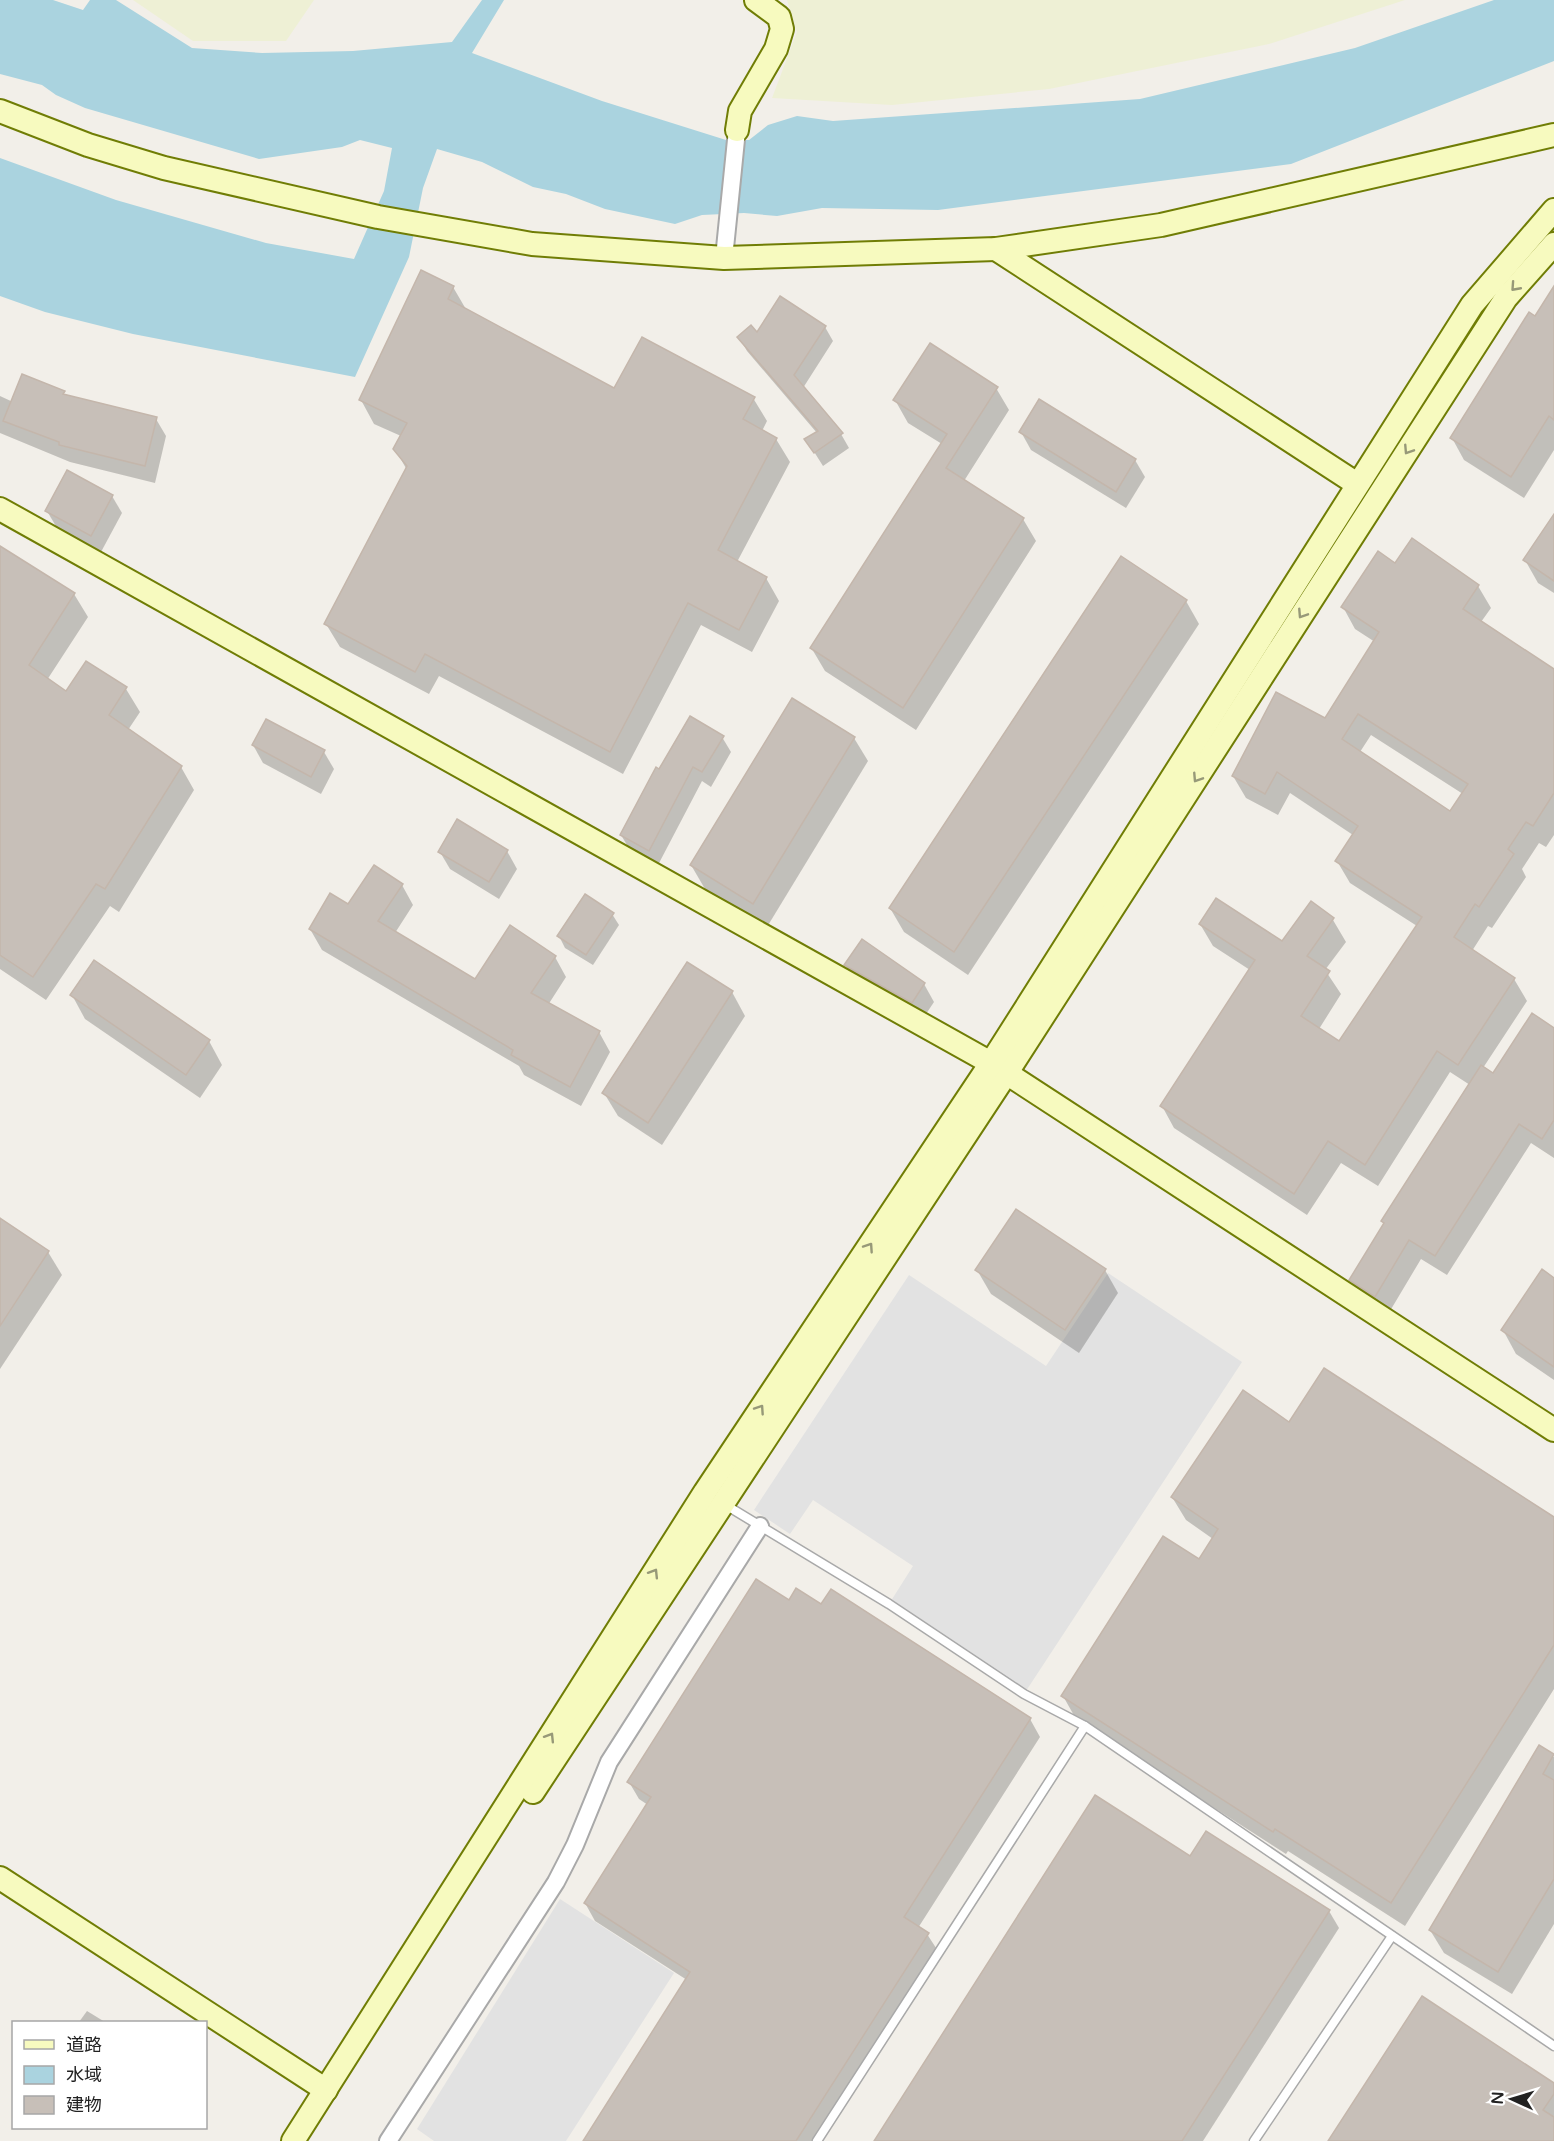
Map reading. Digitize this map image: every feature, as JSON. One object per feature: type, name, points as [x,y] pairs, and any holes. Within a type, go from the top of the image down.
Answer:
[{"type":"street","points":[[724,258],[725,228],[740,111],[776,49],[782,29],[779,17],[756,0]]},
{"type":"street","points":[[0,111],[88,145],[164,168],[378,217],[532,244],[724,258],[996,249],[1161,225],[1554,135]]},
{"type":"street","points":[[999,1068],[1357,484],[1472,305],[1554,210]]},
{"type":"street","points":[[293,2141],[714,1498],[1506,298],[1554,244]]},
{"type":"street","points":[[996,249],[1357,484]]},
{"type":"street","points":[[0,509],[999,1068],[1552,1424]]},
{"type":"street","points":[[306,2141],[714,1498]]},
{"type":"street","points":[[388,2141],[556,1882],[575,1845],[609,1762],[760,1526]]},
{"type":"street","points":[[0,1878],[326,2090]]},
{"type":"lane","points":[[714,1498],[889,1604],[1024,1694],[1085,1726],[1554,2046]]},
{"type":"lane","points":[[817,2141],[1085,1726]]},
{"type":"lane","points":[[1254,2141],[1392,1936]]},
{"type":"green space","points":[[133,0],[314,0],[286,41],[193,41]]},
{"type":"green space","points":[[787,0],[1405,0],[1269,44],[1049,89],[892,105],[772,98],[797,32]]},
{"type":"shaded area","points":[[1108,1273],[1242,1362],[1024,1694],[889,1604],[913,1566],[813,1500],[790,1534],[754,1510],[909,1275],[1046,1366]]},
{"type":"shaded area","points":[[560,1899],[674,1973],[566,2141],[434,2141],[417,2129]]},
{"type":"water","points":[[0,0],[53,0],[83,10],[90,0],[116,0],[192,48],[262,53],[353,51],[452,42],[482,0],[504,0],[472,53],[602,101],[726,140],[749,140],[768,125],[797,116],[833,121],[1140,99],[1355,48],[1494,0],[1554,0],[1554,61],[1291,164],[938,210],[822,208],[777,216],[744,213],[702,215],[675,224],[605,209],[566,194],[533,187],[482,162],[437,149],[423,188],[409,257],[355,377],[133,334],[45,312],[0,296],[0,158],[116,200],[266,243],[354,259],[384,191],[392,148],[360,140],[342,147],[259,159],[85,108],[56,95],[42,85],[0,74]]},
{"type":"building","points":[[421,270],[454,286],[448,299],[614,388],[642,337],[755,397],[743,419],[777,438],[718,550],[767,577],[739,630],[688,603],[610,752],[425,654],[415,672],[324,624],[407,466],[393,449],[407,423],[359,400]]},
{"type":"building","points":[[1554,286],[1554,420],[1549,416],[1511,477],[1450,438],[1529,312],[1535,316]]},
{"type":"building","points":[[780,296],[826,326],[794,375],[843,433],[814,453],[804,439],[818,431],[737,337],[751,325],[757,332]]},
{"type":"building","points":[[930,343],[998,387],[946,468],[1024,518],[903,708],[810,648],[947,434],[893,400]]},
{"type":"building","points":[[22,374],[65,391],[63,394],[157,417],[145,466],[59,445],[59,442],[3,421]]},
{"type":"building","points":[[1039,399],[1136,459],[1116,492],[1019,432]]},
{"type":"building","points":[[67,470],[113,495],[91,536],[45,511]]},
{"type":"building","points":[[1554,514],[1554,581],[1523,560]]},
{"type":"building","points":[[1412,538],[1479,585],[1463,609],[1554,669],[1554,793],[1533,826],[1526,822],[1508,849],[1514,854],[1479,907],[1475,904],[1454,937],[1515,978],[1458,1065],[1437,1051],[1365,1165],[1328,1141],[1294,1194],[1160,1106],[1255,960],[1199,924],[1216,898],[1282,941],[1311,901],[1334,918],[1307,956],[1330,971],[1301,1016],[1339,1041],[1422,917],[1335,861],[1358,826],[1277,772],[1265,794],[1232,776],[1276,692],[1325,718],[1379,632],[1341,607],[1378,551],[1395,563]],"holes":[[[1358,714],[1468,784],[1450,811],[1342,739]]]},
{"type":"building","points":[[0,546],[75,593],[29,665],[66,691],[86,661],[127,687],[109,715],[182,766],[105,889],[96,884],[33,977],[0,955]]},
{"type":"building","points":[[1121,556],[1187,600],[954,952],[889,908]]},
{"type":"building","points":[[792,698],[855,737],[753,904],[690,865]]},
{"type":"building","points":[[690,716],[724,736],[702,772],[693,767],[649,851],[620,835],[656,767],[659,769]]},
{"type":"building","points":[[266,719],[325,750],[311,777],[252,745]]},
{"type":"building","points":[[457,819],[508,850],[489,882],[438,852]]},
{"type":"building","points":[[374,865],[403,884],[378,921],[475,979],[510,925],[556,956],[531,993],[600,1031],[570,1087],[511,1055],[513,1050],[309,929],[330,893],[348,904]]},
{"type":"building","points":[[585,894],[614,913],[586,955],[557,936]]},
{"type":"building","points":[[862,939],[925,983],[912,1003],[844,965]]},
{"type":"building","points":[[94,960],[210,1040],[186,1075],[70,995]]},
{"type":"building","points":[[687,962],[733,991],[648,1123],[602,1093]]},
{"type":"building","points":[[1532,1013],[1554,1028],[1554,1120],[1542,1139],[1519,1124],[1435,1256],[1409,1240],[1375,1297],[1349,1280],[1384,1223],[1381,1221],[1481,1065],[1493,1073]]},
{"type":"building","points":[[1016,1209],[1106,1269],[1065,1330],[975,1270]]},
{"type":"building","points":[[0,1218],[49,1251],[0,1326]]},
{"type":"building","points":[[1542,1269],[1554,1278],[1554,1367],[1501,1330]]},
{"type":"building","points":[[1324,1368],[1554,1517],[1554,1645],[1391,1903],[1275,1829],[1273,1832],[1061,1696],[1163,1536],[1199,1559],[1218,1529],[1171,1497],[1243,1390],[1289,1422]]},
{"type":"building","points":[[756,1579],[789,1600],[796,1588],[821,1604],[831,1589],[1031,1718],[904,1917],[929,1933],[796,2141],[583,2141],[690,1972],[584,1903],[651,1797],[627,1782]]},
{"type":"building","points":[[1539,1745],[1554,1754],[1543,1774],[1554,1780],[1554,1879],[1498,1972],[1429,1930]]},
{"type":"building","points":[[1095,1795],[1190,1856],[1206,1831],[1330,1910],[1182,2141],[874,2141]]},
{"type":"building","points":[[1422,1996],[1554,2083],[1554,2094],[1543,2110],[1554,2117],[1554,2141],[1328,2141]]}]
